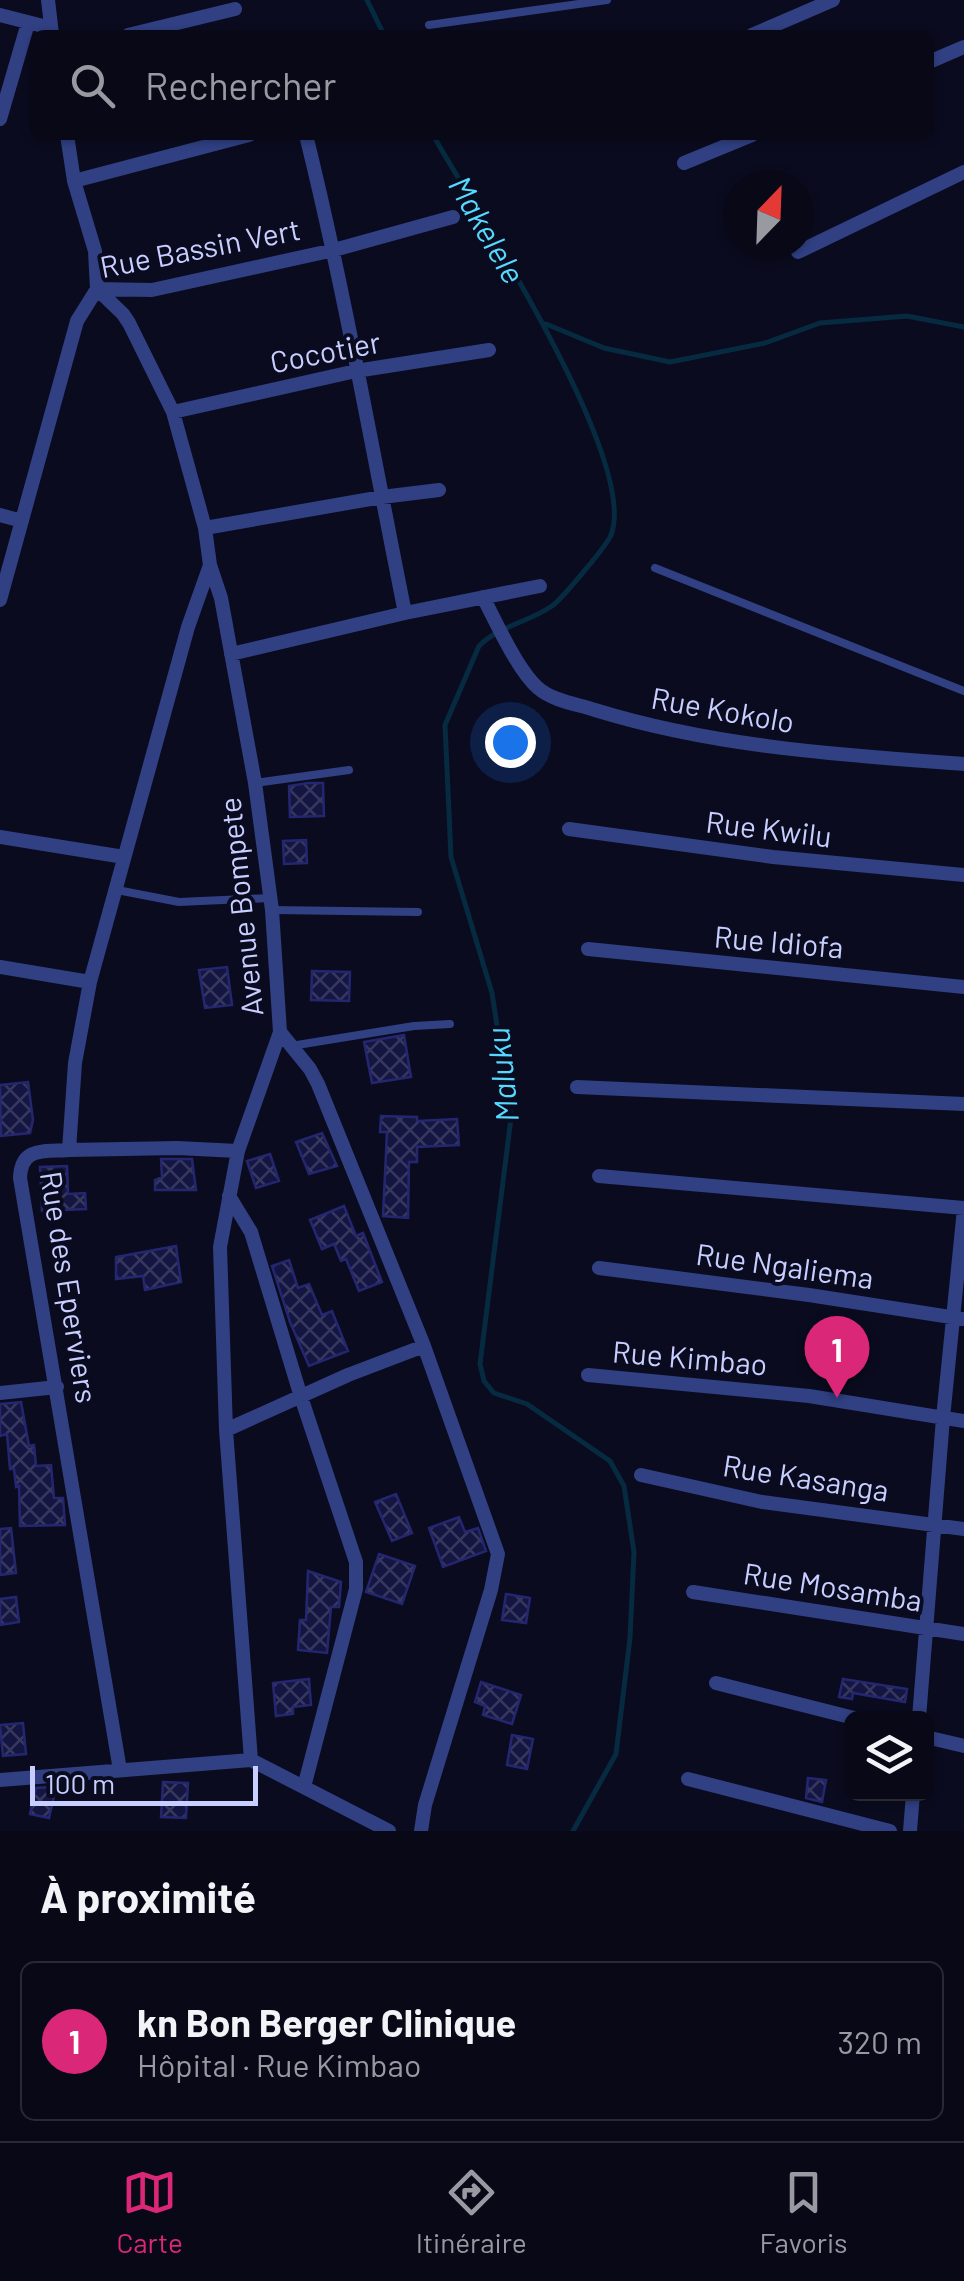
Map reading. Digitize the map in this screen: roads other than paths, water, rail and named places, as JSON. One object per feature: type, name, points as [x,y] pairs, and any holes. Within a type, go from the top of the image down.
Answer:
[{"type":"street","points":[[48,0],[51,30]]},
{"type":"street","points":[[764,30],[833,0]]},
{"type":"street","points":[[149,30],[235,10]]},
{"type":"street","points":[[0,16],[46,30]]},
{"type":"street","points":[[0,118],[28,23]]},
{"type":"street","points":[[934,60],[964,47]]},
{"type":"street","points":[[69,140],[74,181],[95,251],[97,289]]},
{"type":"street","points":[[74,181],[230,140]]},
{"type":"street","points":[[307,140],[334,250],[405,613]]},
{"type":"street","points":[[684,163],[740,140]]},
{"type":"street","points":[[814,244],[964,172]]},
{"type":"street","name":"Rue Bassin Vert","points":[[0,600],[77,320],[97,289],[152,290],[334,250],[453,217]]},
{"type":"street","name":"Avenue Bompete","points":[[97,289],[123,314],[173,412],[219,588],[255,783],[271,904],[280,1032],[238,1151],[220,1247],[226,1430],[251,1760]]},
{"type":"street","name":"Cocotier","points":[[173,412],[356,372],[489,350]]},
{"type":"street","points":[[205,528],[439,490]]},
{"type":"street","points":[[0,515],[22,521]]},
{"type":"street","name":"Rue des Eperviers","points":[[120,1770],[20,1167],[31,1153],[70,1150],[75,1063],[90,982],[188,627],[210,565]]},
{"type":"street","points":[[232,654],[540,586]]},
{"type":"street","name":"Rue Kokolo","points":[[484,597],[537,688],[546,694],[644,724],[814,753],[964,764]]},
{"type":"street","name":"Rue Kwilu","points":[[569,829],[752,855],[964,875]]},
{"type":"street","points":[[0,838],[124,857]]},
{"type":"street","name":"Rue Idiofa","points":[[588,949],[964,986]]},
{"type":"street","points":[[0,967],[90,982]]},
{"type":"street","points":[[280,1032],[318,1084],[424,1346],[494,1541],[498,1562],[425,1805],[421,1831]]},
{"type":"street","points":[[577,1088],[964,1104]]},
{"type":"street","points":[[70,1150],[238,1151]]},
{"type":"street","points":[[599,1176],[964,1209],[958,1319],[943,1418],[920,1711]]},
{"type":"street","points":[[229,1196],[252,1232],[356,1562],[356,1589],[304,1787]]},
{"type":"street","name":"Rue Ngaliema","points":[[599,1268],[958,1319]]},
{"type":"street","points":[[226,1430],[348,1374],[424,1346]]},
{"type":"street","name":"Rue Kimbao","points":[[588,1375],[809,1396],[964,1421]]},
{"type":"street","points":[[0,1394],[57,1387]]},
{"type":"street","name":"Rue Kasanga","points":[[640,1474],[762,1502],[964,1529]]},
{"type":"street","name":"Rue Mosamba","points":[[693,1592],[964,1634]]},
{"type":"street","points":[[716,1683],[844,1715]]},
{"type":"street","points":[[934,1739],[964,1746]]},
{"type":"street","points":[[0,1780],[251,1760],[389,1831]]},
{"type":"street","points":[[688,1780],[890,1831]]},
{"type":"street","points":[[910,1831],[913,1801]]},
{"type":"lane","points":[[429,25],[606,0]]},
{"type":"lane","points":[[655,568],[964,691]]},
{"type":"lane","points":[[255,783],[349,770]]},
{"type":"lane","points":[[117,890],[180,902],[418,912]]},
{"type":"lane","points":[[292,1046],[450,1024]]},
{"type":"waterway","name":"Makelele","points":[[367,0],[382,30]]},
{"type":"waterway","name":"Maluku","points":[[436,140],[515,274],[578,395],[601,452],[613,500],[611,535],[602,549],[552,606],[479,646],[445,725],[451,857],[492,993],[511,1118],[480,1364],[484,1381],[494,1393],[527,1404],[610,1461],[624,1486],[634,1552],[630,1638],[616,1754],[573,1831]]},
{"type":"waterway","points":[[546,324],[604,348],[670,362],[765,343],[820,323],[907,316],[964,327]]},
{"type":"place","name":"kn Bon Berger Clinique","points":[[837,1398]]}]
